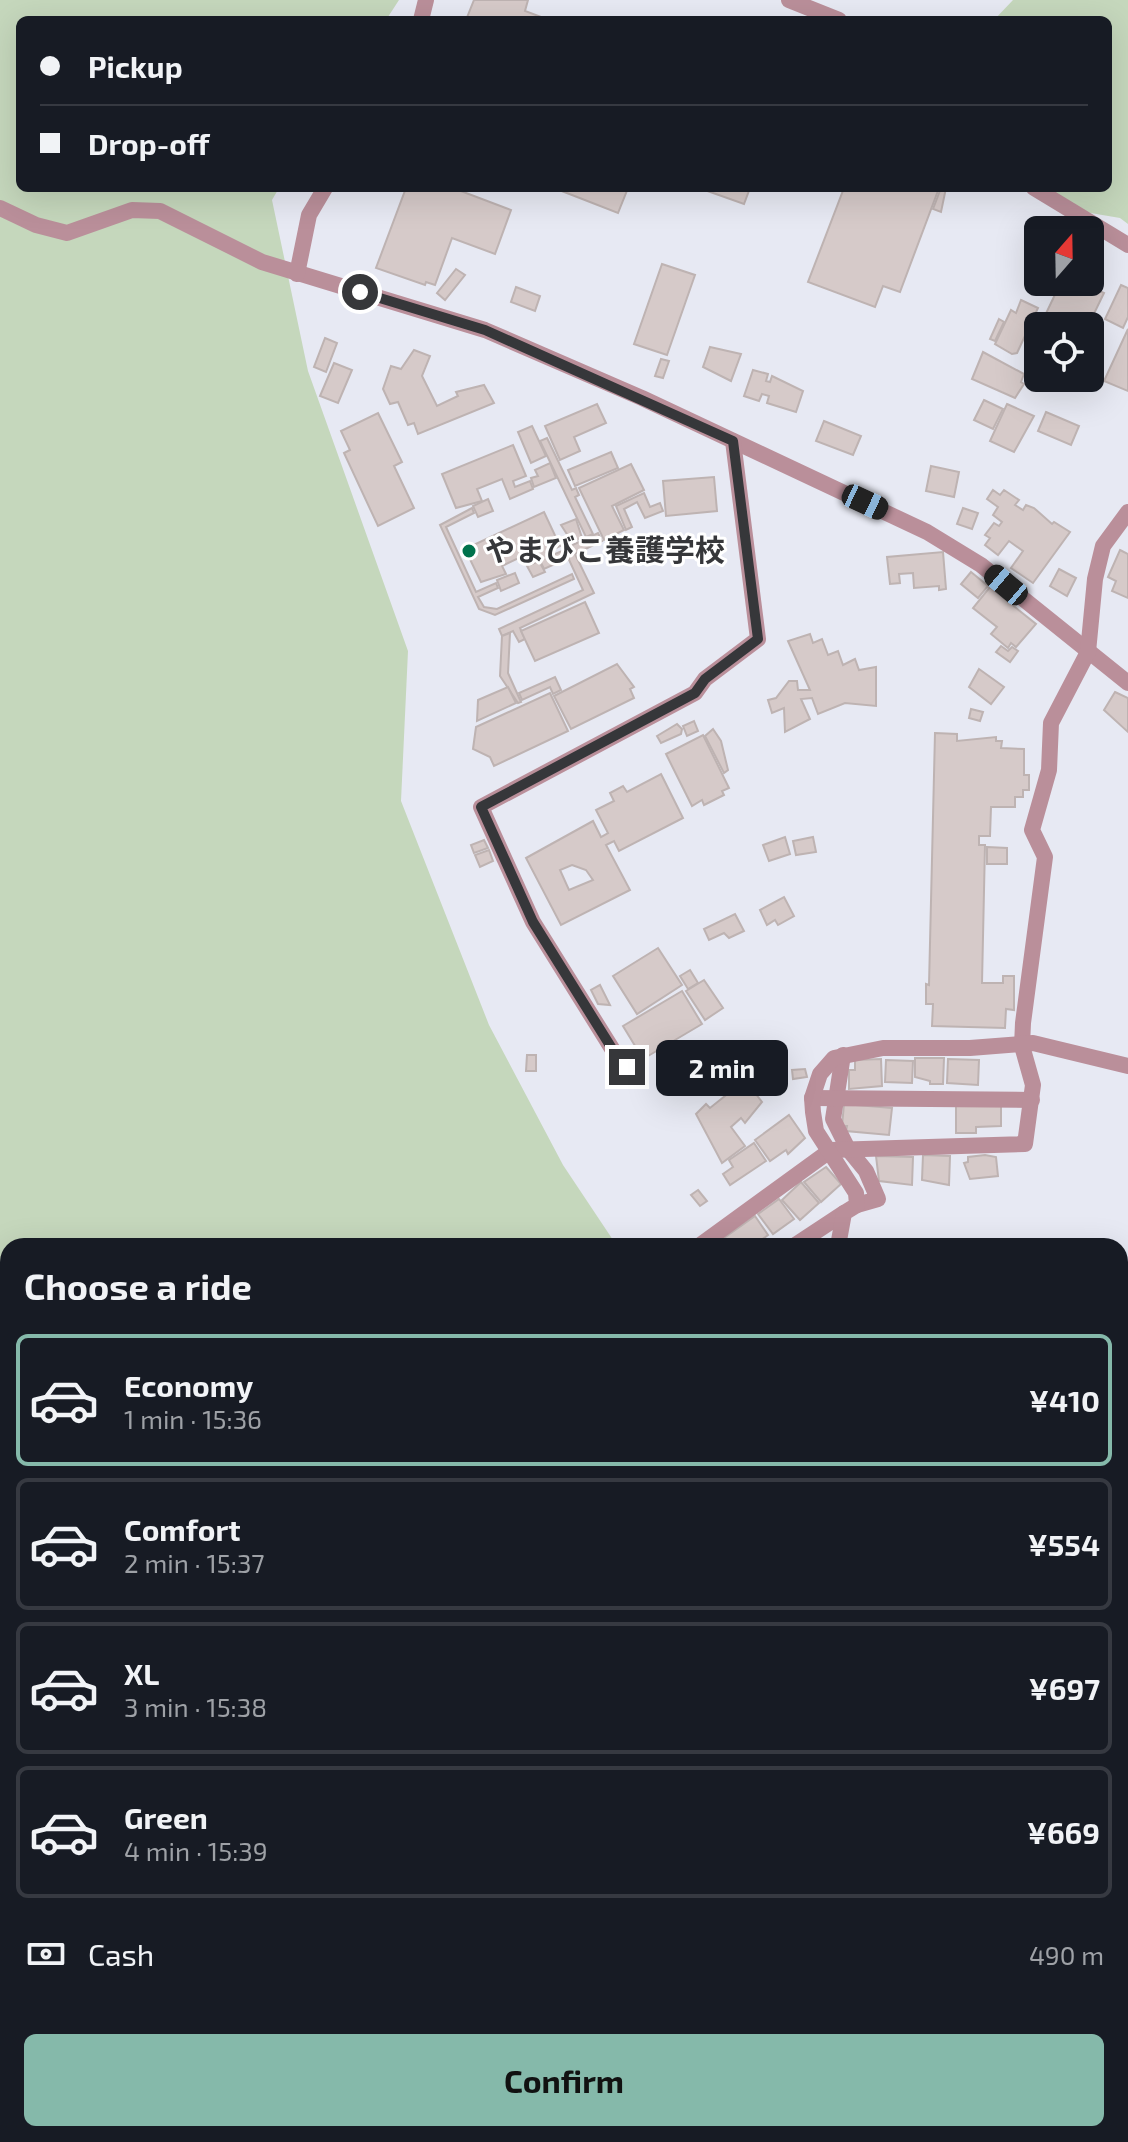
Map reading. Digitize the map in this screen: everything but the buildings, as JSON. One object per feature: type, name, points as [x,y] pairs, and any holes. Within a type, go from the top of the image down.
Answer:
[{"type":"street","points":[[789,0],[829,16]]},
{"type":"street","points":[[297,274],[309,215],[323,192]]},
{"type":"street","points":[[1041,192],[1128,245]]},
{"type":"street","points":[[0,208],[36,225],[67,233],[132,210],[160,211],[262,262],[485,330],[733,441],[956,548],[1128,683]]},
{"type":"street","points":[[627,1067],[616,1055],[533,922],[481,807],[695,693],[705,679],[758,639],[733,441]]},
{"type":"street","points":[[711,1238],[839,1150],[1025,1144],[1033,1085],[1022,1046],[1045,857],[1034,840],[1033,819],[1049,770],[1051,723],[1088,652],[1098,562],[1103,546],[1128,512]]},
{"type":"street","points":[[839,1150],[816,1131],[812,1098],[826,1065],[843,1055],[883,1048],[1022,1046],[1033,1043],[1128,1066]]},
{"type":"street","points":[[841,1238],[856,1193],[839,1150],[833,1119],[843,1055]]},
{"type":"street","points":[[812,1098],[1019,1097],[1032,1100]]},
{"type":"street","points":[[806,1238],[851,1209]]},
{"type":"green space","points":[[0,0],[399,0],[389,16],[16,16],[16,192],[277,192],[272,200],[308,371],[408,651],[401,801],[489,1025],[563,1165],[612,1238],[0,1238]]},
{"type":"green space","points":[[1013,0],[1128,0],[1128,224],[1120,218],[1073,210],[1054,192],[1112,192],[1112,16],[998,16]]},
{"type":"place","name":"やまびこ養護学校","points":[[469,551]]},
{"type":"route","points":[[360,292],[485,330],[733,441],[758,639],[705,679],[695,693],[481,807],[533,922],[616,1055],[627,1067]]}]
